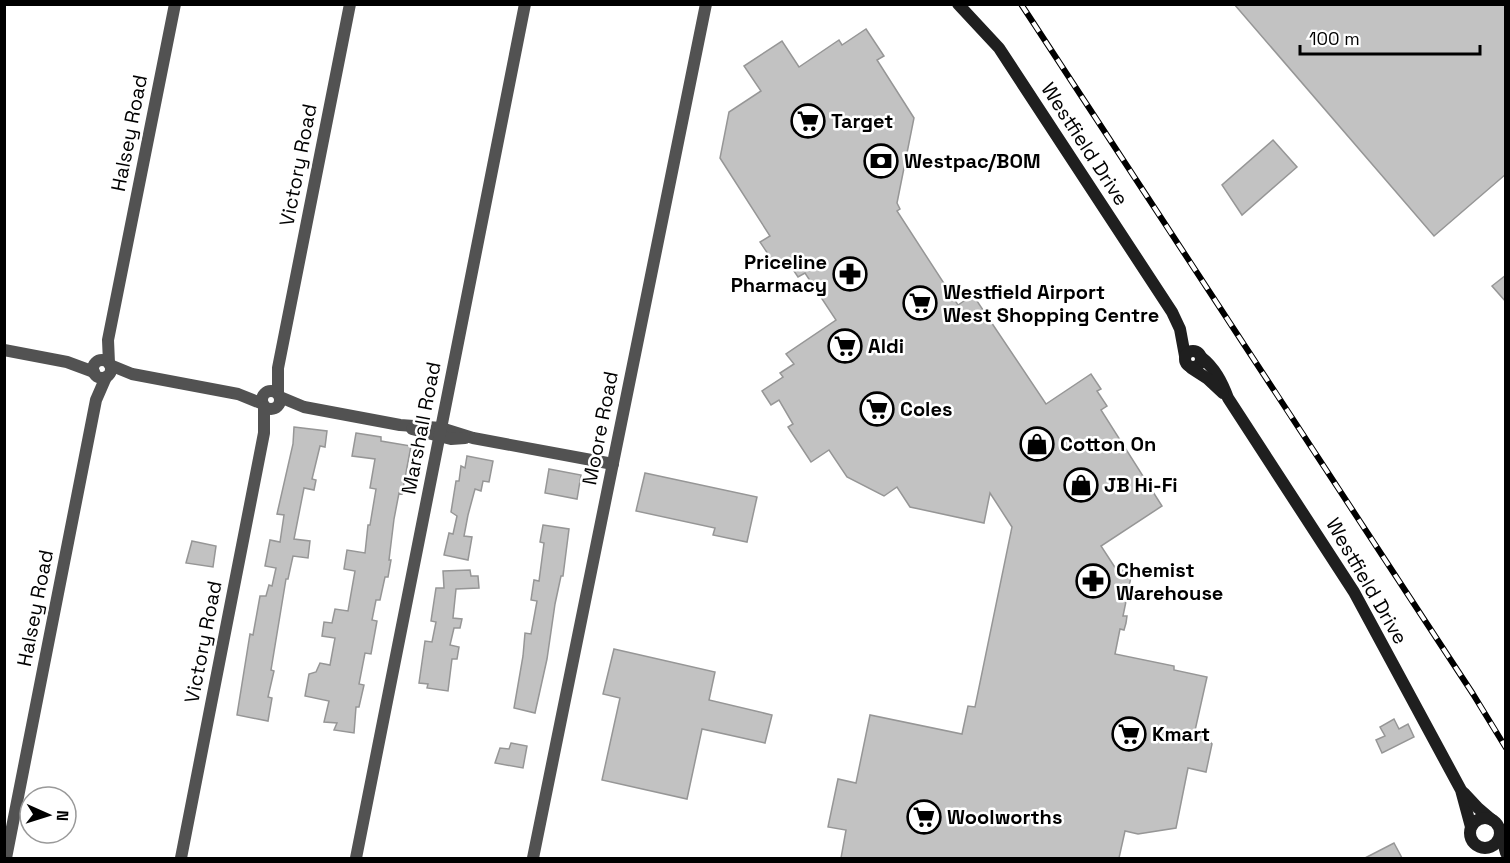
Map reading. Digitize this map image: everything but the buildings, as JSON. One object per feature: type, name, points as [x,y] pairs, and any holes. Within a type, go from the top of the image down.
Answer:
[{"type":"main road","name":"Westfield Drive","points":[[958,4],[999,48],[1172,312],[1188,330],[1194,358],[1217,375],[1228,398],[1354,592],[1461,790],[1471,827]]},
{"type":"main road","name":"Westfield Drive","points":[[1461,790],[1497,826]]},
{"type":"main road","points":[[1486,818],[1497,826],[1500,835],[1491,847],[1482,848],[1476,846],[1470,839],[1471,827],[1473,823],[1486,818]]},
{"type":"main road","points":[[1497,826],[1506,853]]},
{"type":"main road","points":[[1482,848],[1492,858]]},
{"type":"street","name":"Halsey Road","points":[[6,858],[175,4]]},
{"type":"street","name":"Victory Road","points":[[181,858],[350,4]]},
{"type":"street","name":"Marshall Road","points":[[356,858],[525,4]]},
{"type":"street","name":"Moore Road","points":[[533,858],[706,4]]},
{"type":"street","points":[[4,350],[613,464]]},
{"type":"railway","points":[[1021,4],[1473,694],[1506,748]]},
{"type":"place","name":"Target","points":[[808,121]]},
{"type":"place","name":"Westpac/BOM","points":[[881,161]]},
{"type":"place","name":"Priceline Pharmacy","points":[[850,274]]},
{"type":"place","name":"Westfield Airport West Shopping Centre","points":[[920,303]]},
{"type":"place","name":"Aldi","points":[[845,346]]},
{"type":"place","name":"Coles","points":[[877,409]]},
{"type":"place","name":"Cotton On","points":[[1037,444]]},
{"type":"place","name":"JB Hi-Fi","points":[[1081,485]]},
{"type":"place","name":"Chemist Warehouse","points":[[1093,581]]},
{"type":"place","name":"Kmart","points":[[1129,734]]},
{"type":"place","name":"Woolworths","points":[[924,817]]}]
